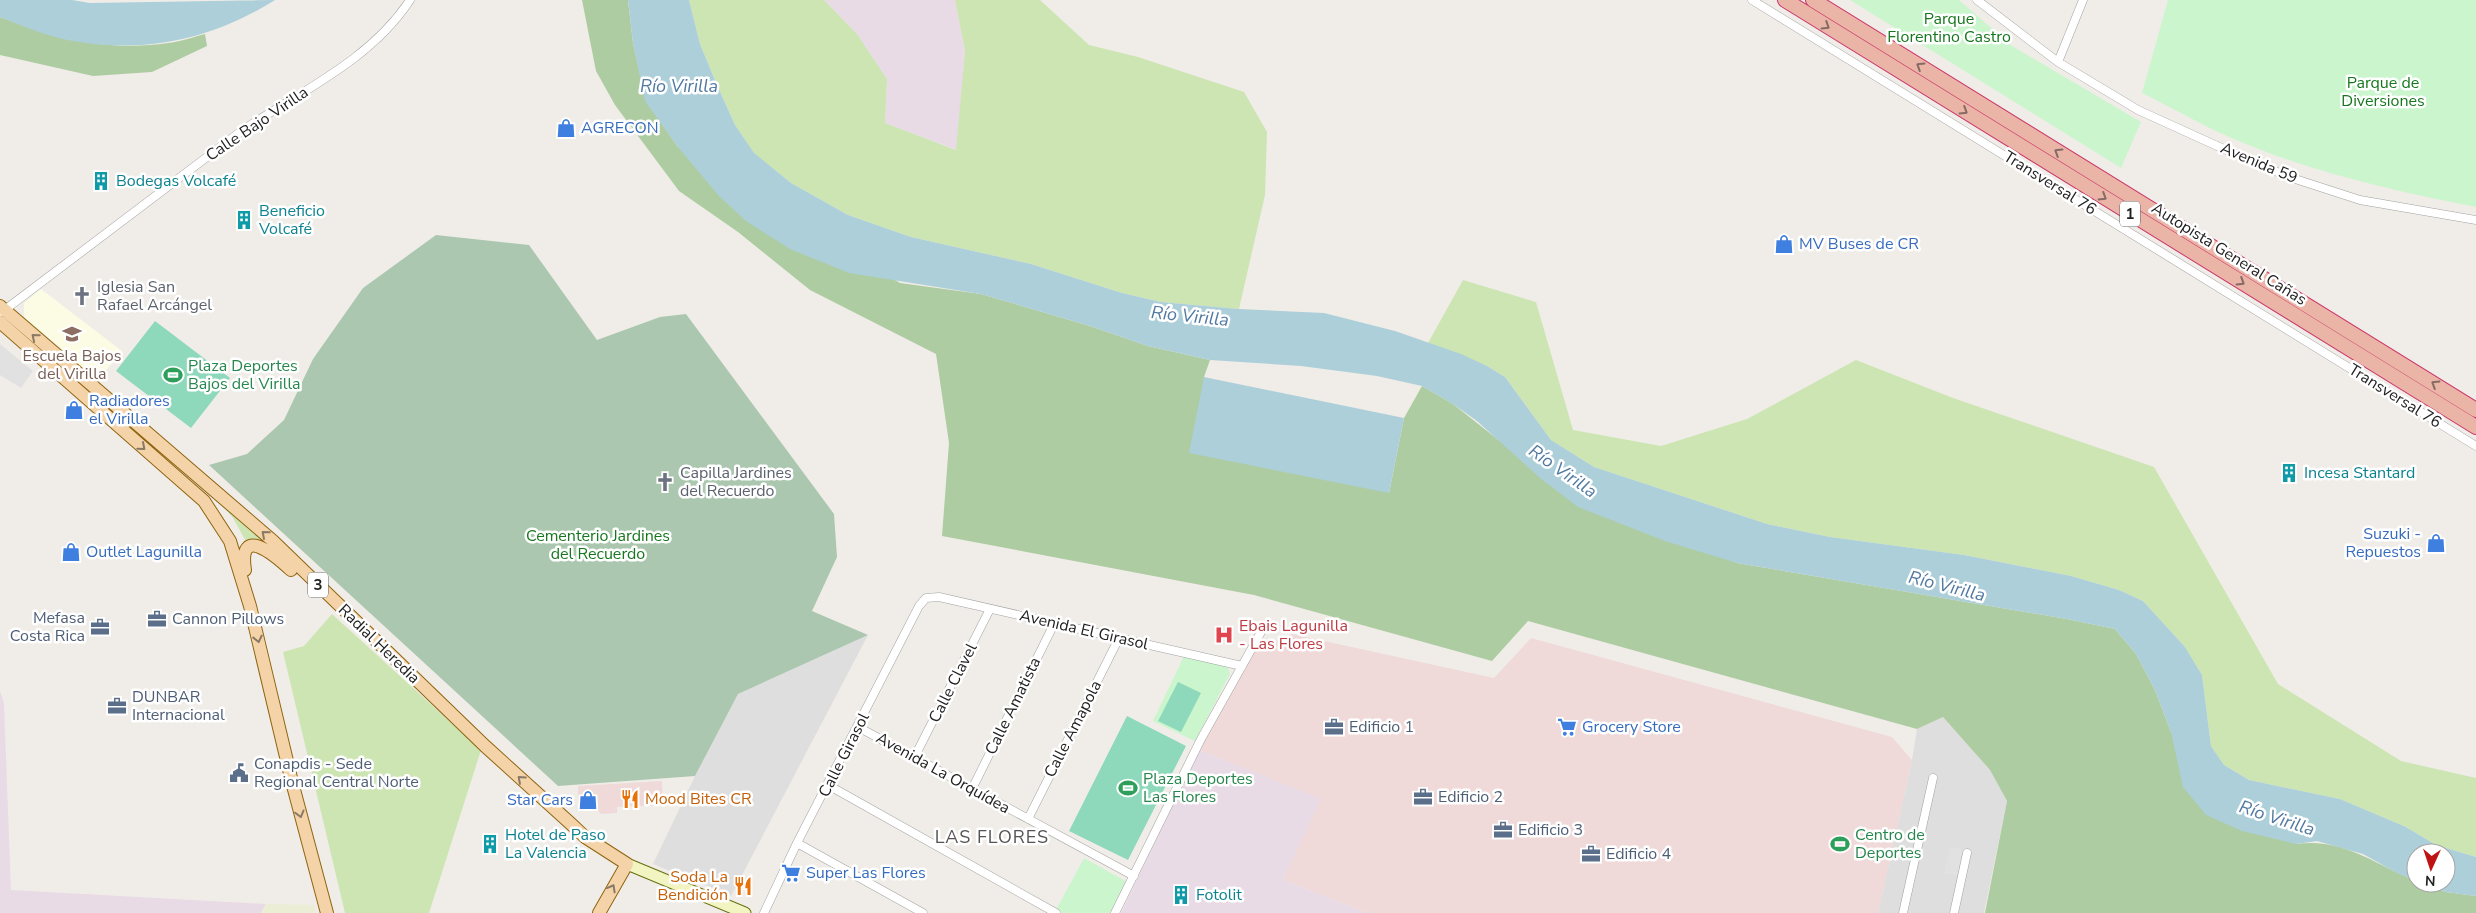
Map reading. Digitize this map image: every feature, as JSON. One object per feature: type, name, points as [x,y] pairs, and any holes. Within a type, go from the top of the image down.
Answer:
[{"type":"highway","name":"Autopista General Cañas","points":[[1785,0],[2476,427]]},
{"type":"highway","name":"Autopista General Cañas","points":[[1813,0],[2476,410]]},
{"type":"main road","points":[[1,313],[204,501],[230,541],[250,606],[292,782],[327,913]]},
{"type":"main road","name":"Radial Heredia","points":[[1,313],[273,541],[480,740],[586,836],[627,864]]},
{"type":"main road","points":[[250,606],[244,562],[245,553],[249,548],[256,545],[271,551],[435,704],[480,740]]},
{"type":"main road","points":[[599,913],[627,864],[745,913]]},
{"type":"street","name":"Calle Bajo Virilla","points":[[1,313],[240,132],[337,72],[396,21],[410,0]]},
{"type":"street","name":"Transversal 76","points":[[1752,0],[2476,446]]},
{"type":"street","name":"Avenida 59","points":[[1977,0],[2058,62],[2138,110],[2289,178],[2360,200],[2476,220]]},
{"type":"street","points":[[2058,62],[2083,0]]},
{"type":"street","name":"Avenida El Girasol","points":[[926,598],[939,596],[1242,666]]},
{"type":"street","name":"Calle Girasol","points":[[764,913],[797,843],[919,606],[926,598]]},
{"type":"street","name":"Calle Clavel","points":[[915,756],[990,609]]},
{"type":"street","name":"Calle Amatista","points":[[972,789],[1054,624]]},
{"type":"street","points":[[1115,913],[1198,745],[1261,632]]},
{"type":"street","name":"Calle Amapola","points":[[1028,819],[1119,638]]},
{"type":"street","name":"Avenida La Orquídea","points":[[858,727],[915,756],[972,789],[1134,876]]},
{"type":"street","points":[[1903,913],[1933,778]]},
{"type":"street","points":[[828,785],[1056,913]]},
{"type":"street","points":[[797,843],[923,913]]},
{"type":"street","points":[[1954,913],[1967,853]]},
{"type":"shaded area","points":[[824,0],[955,0],[965,51],[957,150],[885,123],[887,79],[857,34]]},
{"type":"shaded area","name":"Escuela Bajos del Virilla","points":[[41,289],[122,351],[98,380],[24,317],[24,303]]},
{"type":"shaded area","points":[[0,344],[33,371],[21,388],[0,375]]},
{"type":"shaded area","points":[[1292,634],[1494,678],[1531,638],[1892,737],[1912,760],[1878,913],[1367,913],[1283,880],[1320,799],[1199,750],[1257,647]]},
{"type":"shaded area","points":[[868,635],[731,896],[653,864],[695,776],[738,694]]},
{"type":"shaded area","points":[[0,691],[4,703],[11,890],[266,904],[261,913],[0,913]]},
{"type":"shaded area","points":[[1943,717],[1990,770],[2007,801],[1984,913],[1878,913],[1912,760],[1917,729]]},
{"type":"shaded area","points":[[1199,750],[1321,799],[1283,880],[1367,913],[1121,913]]},
{"type":"shaded area","points":[[662,781],[663,805],[617,807],[617,813],[601,814],[594,806],[584,807],[578,802],[578,786]]},
{"type":"shaded area","points":[[1950,847],[1963,850],[1957,876],[1944,873]]},
{"type":"shaded area","points":[[266,904],[314,905],[316,913],[261,913]]},
{"type":"green space","points":[[582,0],[628,0],[633,43],[646,101],[678,147],[900,283],[981,294],[1090,326],[1148,346],[1210,360],[1204,377],[1389,493],[1404,418],[1422,386],[1453,404],[1501,442],[1737,563],[2067,619],[2115,629],[2136,654],[2155,690],[2171,732],[2296,844],[2313,843],[2329,845],[2358,854],[2406,876],[2406,893],[2454,893],[2476,896],[2476,913],[1985,913],[2007,801],[1990,770],[1943,717],[1917,729],[1528,621],[1492,661],[1254,595],[942,536],[949,443],[936,354],[810,290],[738,232],[679,191],[615,105],[596,71]]},
{"type":"green space","points":[[689,0],[824,0],[857,34],[887,79],[885,123],[956,150],[965,51],[955,0],[1040,0],[1089,45],[1138,57],[1244,92],[1267,132],[1265,195],[1239,309],[1161,302],[1122,293],[1031,264],[911,237],[848,215],[791,183],[754,154],[735,125],[700,44]]},
{"type":"green space","name":"Parque Florentino Castro","points":[[1850,0],[1959,0],[2012,46],[2141,122],[2121,168]]},
{"type":"green space","name":"Parque de Diversiones","points":[[2168,0],[2476,0],[2476,207],[2353,179],[2263,151],[2199,123],[2142,93]]},
{"type":"green space","points":[[0,17],[62,37],[103,44],[124,46],[177,42],[205,34],[207,46],[152,72],[93,76],[0,55]]},
{"type":"green space","name":"Cementerio Jardines del Recuerdo","points":[[436,235],[529,245],[597,340],[660,317],[686,314],[834,514],[837,557],[812,611],[868,635],[738,694],[695,776],[558,786],[209,465],[247,454],[284,420],[313,359],[363,288]]},
{"type":"green space","points":[[1463,280],[1536,302],[1573,430],[1661,446],[1747,419],[1856,360],[1953,398],[2154,467],[2278,684],[2401,761],[2476,778],[2476,857],[2456,851],[2456,843],[2433,843],[2406,827],[2340,799],[2249,780],[2224,765],[2211,746],[2202,675],[2185,647],[2143,601],[2119,590],[2071,576],[1964,555],[1830,537],[1767,524],[1594,467],[1551,440],[1505,377],[1487,366],[1428,343]]},
{"type":"green space","name":"Plaza Deportes Bajos del Virilla","points":[[155,321],[230,378],[191,428],[116,371]]},
{"type":"green space","points":[[206,487],[271,540],[249,547],[233,518]]},
{"type":"green space","points":[[332,614],[481,750],[429,913],[345,913],[283,652],[304,646]]},
{"type":"green space","points":[[1184,656],[1227,666],[1230,674],[1195,741],[1153,721]]},
{"type":"green space","points":[[1178,682],[1201,693],[1181,732],[1158,721]]},
{"type":"green space","name":"Plaza Deportes Las Flores","points":[[1127,716],[1186,746],[1128,860],[1069,831]]},
{"type":"green space","points":[[1084,858],[1127,882],[1110,913],[1062,913],[1056,910]]},
{"type":"water","points":[[0,0],[72,0],[90,3],[275,0],[228,25],[203,34],[153,44],[127,46],[73,41],[36,31],[0,17]]},
{"type":"water","name":"Río Virilla","points":[[628,0],[689,0],[700,44],[717,85],[735,125],[754,153],[791,183],[848,215],[911,237],[1031,264],[1122,293],[1161,302],[1239,309],[1324,313],[1395,331],[1461,354],[1505,377],[1551,440],[1594,467],[1767,524],[1830,537],[1964,555],[2071,576],[2119,590],[2143,601],[2185,647],[2202,675],[2211,746],[2224,765],[2249,780],[2340,799],[2406,827],[2433,843],[2406,843],[2406,877],[2363,854],[2317,841],[2296,844],[2242,831],[2206,815],[2183,787],[2171,732],[2155,690],[2136,654],[2115,629],[2067,619],[1737,563],[1665,541],[1578,507],[1540,478],[1477,421],[1422,386],[1377,376],[1301,366],[1210,360],[1148,346],[1090,326],[981,294],[849,273],[790,249],[746,221],[719,196],[678,147],[645,101],[633,43]]},
{"type":"water","points":[[1204,377],[1404,418],[1389,493],[1189,453]]},
{"type":"water","name":"Río Virilla","points":[[2456,851],[2476,857],[2476,896],[2454,893],[2456,893]]},
{"type":"place","name":"AGRECON","points":[[566,128]]},
{"type":"place","name":"Bodegas Volcafé","points":[[101,181]]},
{"type":"place","name":"Beneficio Volcafé","points":[[244,220]]},
{"type":"place","name":"MV Buses de CR","points":[[1784,244]]},
{"type":"place","name":"Iglesia San Rafael Arcángel","points":[[82,296]]},
{"type":"place","name":"Escuela Bajos del Virilla","points":[[72,334]]},
{"type":"place","name":"Plaza Deportes Bajos del Virilla","points":[[173,375]]},
{"type":"place","name":"Radiadores el Virilla","points":[[74,410]]},
{"type":"place","name":"Incesa Stantard","points":[[2289,473]]},
{"type":"place","name":"Capilla Jardines del Recuerdo","points":[[665,482]]},
{"type":"place","name":"Suzuki - Repuestos","points":[[2436,543]]},
{"type":"place","name":"Outlet Lagunilla","points":[[71,552]]},
{"type":"place","name":"Cannon Pillows","points":[[157,619]]},
{"type":"place","name":"Mefasa Costa Rica","points":[[100,627]]},
{"type":"place","name":"Ebais Lagunilla - Las Flores","points":[[1224,635]]},
{"type":"place","name":"DUNBAR Internacional","points":[[117,706]]},
{"type":"place","name":"Edificio 1","points":[[1334,727]]},
{"type":"place","name":"Grocery Store","points":[[1567,727]]},
{"type":"place","name":"Conapdis - Sede Regional Central Norte","points":[[239,773]]},
{"type":"place","name":"Plaza Deportes Las Flores","points":[[1128,788]]},
{"type":"place","name":"Edificio 2","points":[[1423,797]]},
{"type":"place","name":"Mood Bites CR","points":[[630,799]]},
{"type":"place","name":"Star Cars","points":[[588,800]]},
{"type":"place","name":"Edificio 3","points":[[1503,830]]},
{"type":"place","name":"Hotel de Paso La Valencia","points":[[490,844]]},
{"type":"place","name":"Centro de Deportes","points":[[1840,844]]},
{"type":"place","name":"Edificio 4","points":[[1591,854]]},
{"type":"place","name":"Super Las Flores","points":[[791,873]]},
{"type":"place","name":"Soda La Bendición","points":[[743,886]]},
{"type":"place","name":"Fotolit","points":[[1181,895]]},
{"type":"district","name":"LAS FLORES","points":[[992,837]]}]
